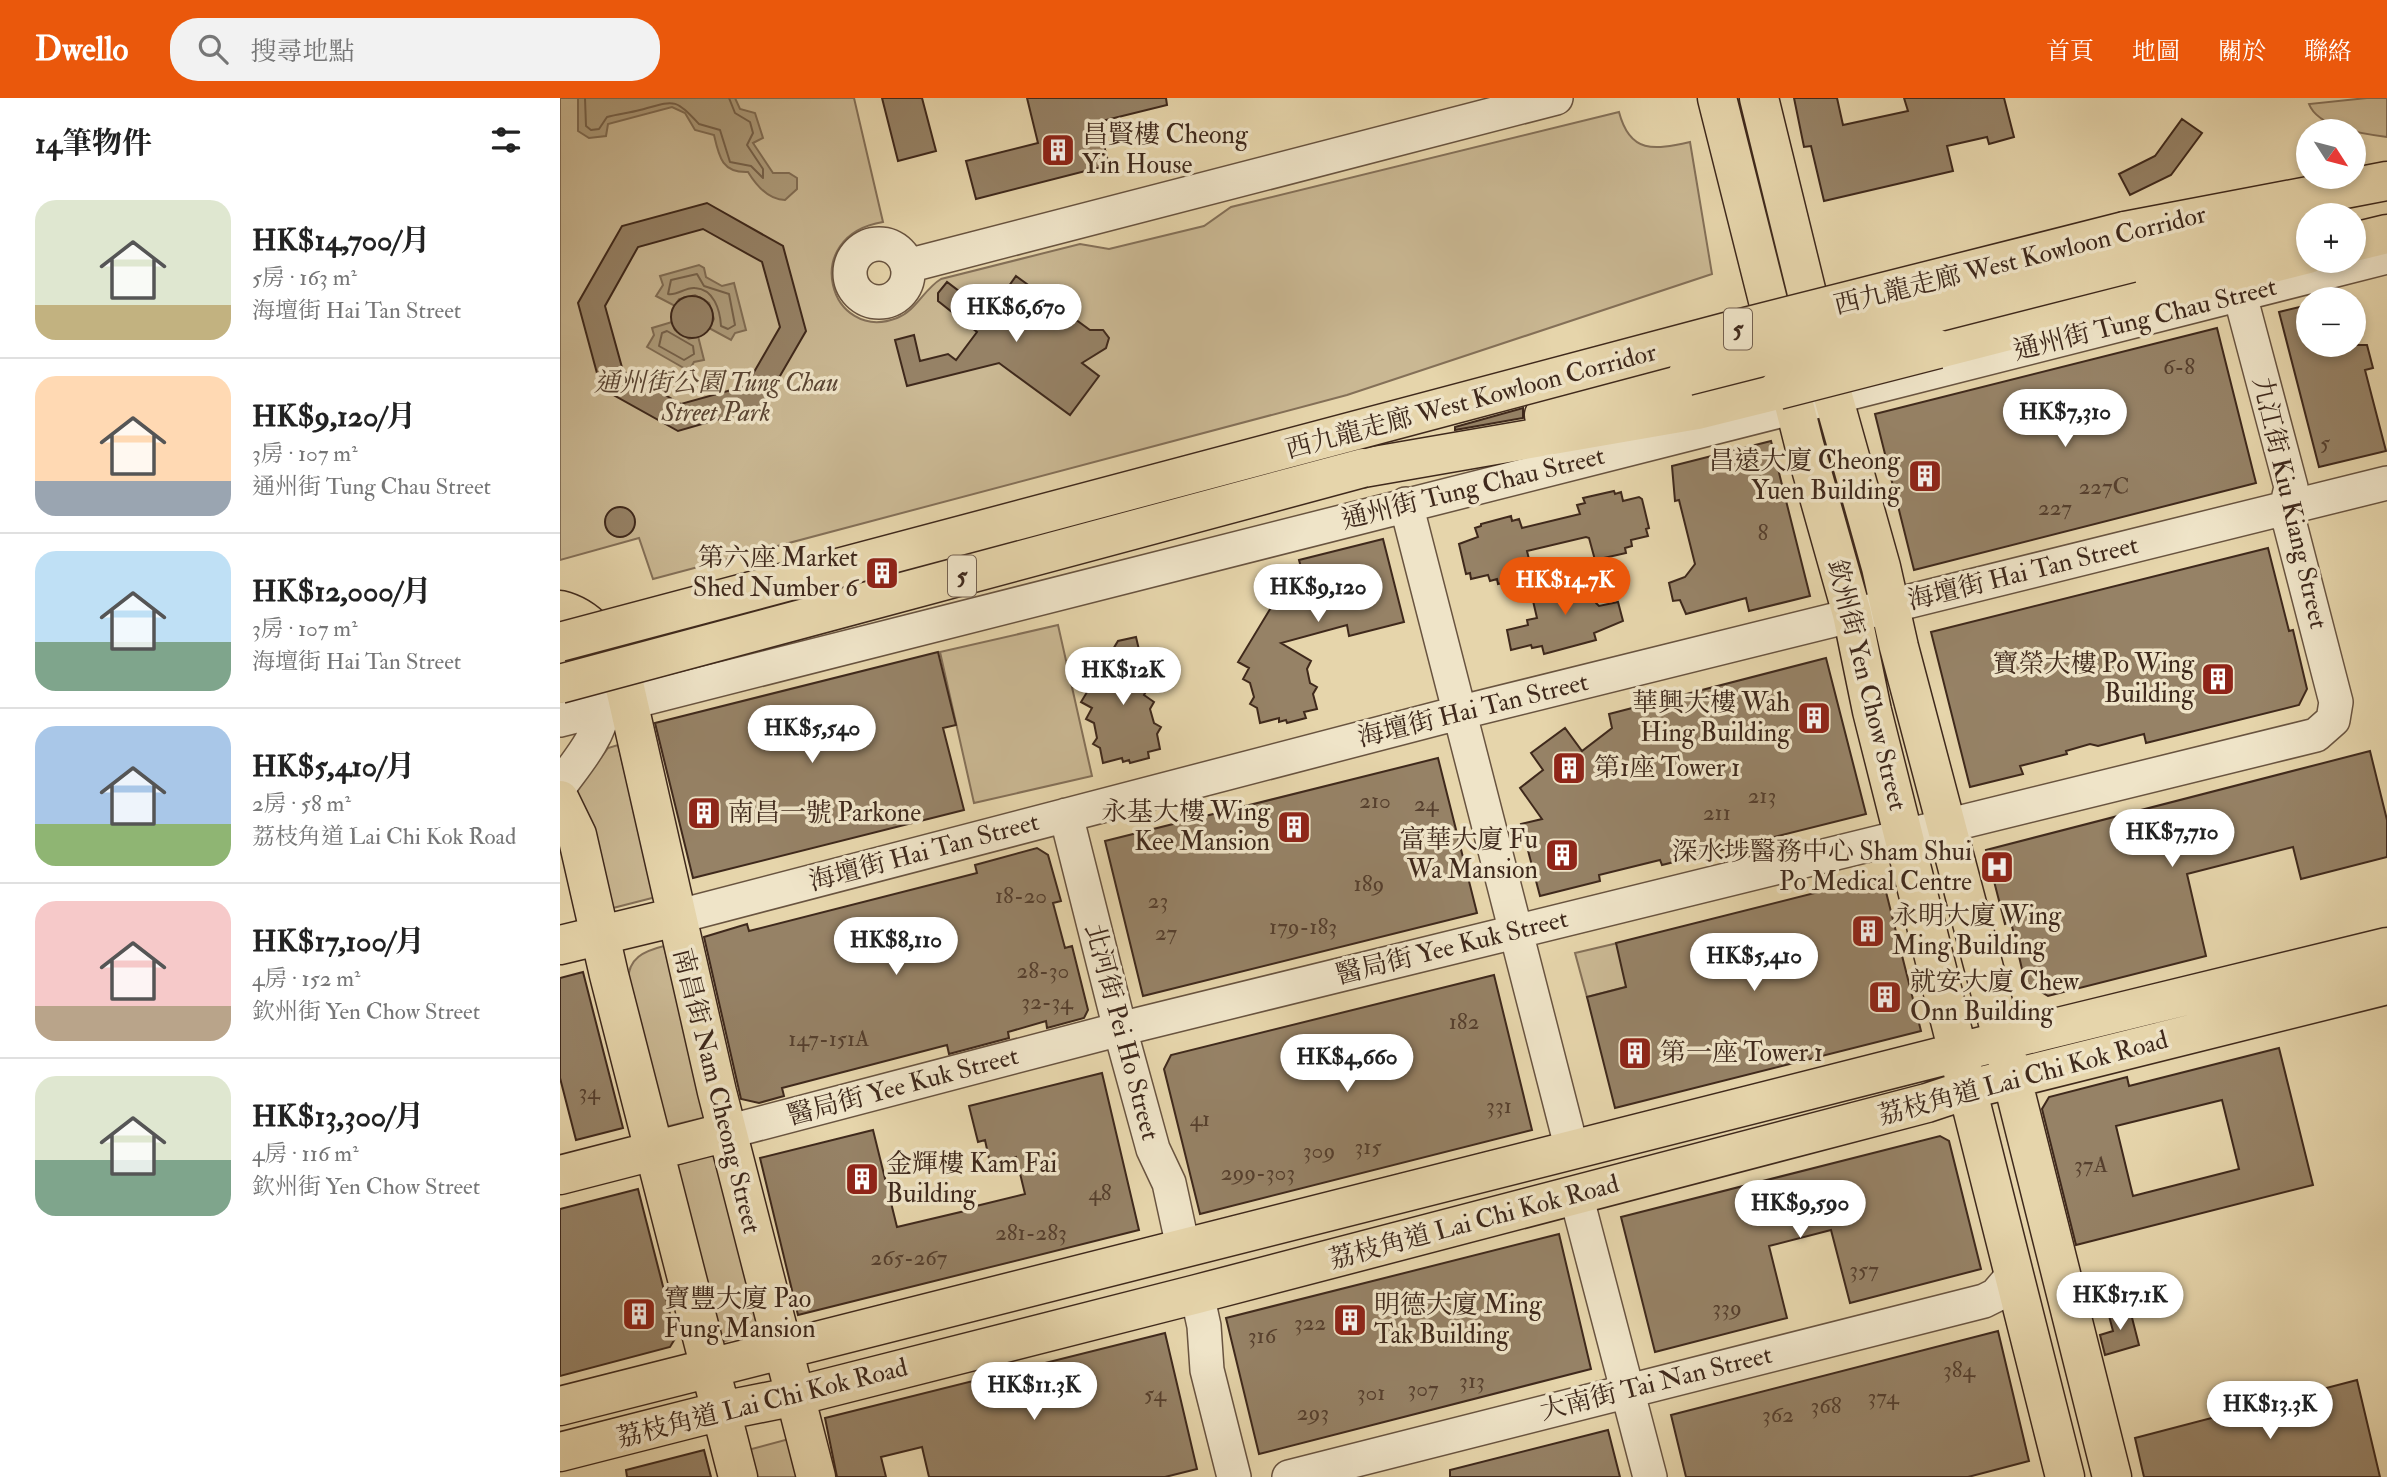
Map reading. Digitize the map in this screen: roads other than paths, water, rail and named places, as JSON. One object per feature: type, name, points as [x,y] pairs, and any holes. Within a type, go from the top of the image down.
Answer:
[{"type":"main road","name":"欽州街 Yen Chow Street","points":[[1717,98],[1852,614],[1872,711],[2065,1477]]},
{"type":"main road","name":"欽州街 Yen Chow Street","points":[[1759,98],[1891,605],[2112,1477]]},
{"type":"main road","name":"西九龍走廊 West Kowloon Corridor","points":[[566,624],[2048,249],[2165,222],[2387,181]]},
{"type":"main road","points":[[2366,220],[2387,216]]},
{"type":"main road","name":"西九龍走廊 West Kowloon Corridor","points":[[560,684],[1363,468],[1432,445],[2057,280],[2296,231]]},
{"type":"main road","points":[[2366,239],[2387,234]]},
{"type":"main road","points":[[1363,468],[1697,410],[2296,257]]},
{"type":"main road","name":"南昌街 Nam Cheong Street","points":[[566,624],[616,705],[676,917],[781,1350],[796,1396],[816,1477]]},
{"type":"main road","points":[[560,800],[574,825],[738,1477]]},
{"type":"main road","name":"海壇街 Hai Tan Street","points":[[560,945],[676,917]]},
{"type":"main road","name":"荔枝角道 Lai Chi Kok Road","points":[[560,1406],[1183,1247],[2387,947]]},
{"type":"main road","name":"荔枝角道 Lai Chi Kok Road","points":[[560,1452],[721,1410],[796,1396],[1196,1294],[1927,1103],[1966,1090],[2387,985]]},
{"type":"main road","name":"醫局街 Yee Kuk Street","points":[[560,1175],[727,1132]]},
{"type":"street","points":[[907,266],[1556,98]]},
{"type":"street","name":"通州街 Tung Chau Street","points":[[560,720],[2387,257]]},
{"type":"street","name":"九江街 Kiu Kiang Street","points":[[2240,295],[2291,487],[2286,509],[2334,693],[2336,711]]},
{"type":"street","name":"海壇街 Hai Tan Street","points":[[676,917],[1458,713],[2387,483]]},
{"type":"street","points":[[1406,504],[1572,1150]]},
{"type":"street","points":[[560,786],[616,705]]},
{"type":"street","name":"醫局街 Yee Kuk Street","points":[[727,1132],[1120,1029],[1903,834],[2316,735],[2333,720],[2336,711]]},
{"type":"street","name":"北河街 Pei Ho Street","points":[[1066,815],[1120,1029],[1153,1149],[1168,1183],[1183,1247]]},
{"type":"street","points":[[1576,1195],[1650,1477]]},
{"type":"street","name":"大南街 Tai Nan Street","points":[[1289,1477],[1984,1301],[1996,1295],[2014,1275]]},
{"type":"street","points":[[1196,1294],[1204,1326],[1207,1370],[1234,1477]]},
{"type":"water","points":[[578,98],[735,98],[740,109],[755,113],[763,138],[753,143],[773,173],[789,173],[797,178],[797,189],[785,200],[768,195],[748,172],[727,167],[714,135],[695,130],[685,113],[672,107],[608,124],[606,136],[589,138],[578,131]]},
{"type":"water","points":[[699,265],[704,268],[706,277],[722,286],[734,283],[746,330],[735,333],[731,340],[709,328],[714,319],[709,303],[695,295],[679,299],[675,306],[656,296],[663,285],[660,276]]},
{"type":"water","points":[[672,322],[675,330],[689,339],[698,336],[704,360],[694,362],[689,371],[647,347],[654,335],[652,328]]},
{"type":"place","name":"昌賢樓 Cheong Yin House","points":[[1058,150]]},
{"type":"place","name":"昌遠大廈 Cheong Yuen Building","points":[[1925,476]]},
{"type":"place","name":"第六座 Market Shed Number 6","points":[[882,573]]},
{"type":"place","name":"寶榮大樓 Po Wing Building","points":[[2218,679]]},
{"type":"place","name":"華興大樓 Wah Hing Building","points":[[1814,718]]},
{"type":"place","name":"第1座 Tower 1","points":[[1569,768]]},
{"type":"place","name":"南昌一號 Parkone","points":[[704,813]]},
{"type":"place","name":"永基大樓 Wing Kee Mansion","points":[[1294,827]]},
{"type":"place","name":"富華大廈 Fu Wa Mansion","points":[[1562,855]]},
{"type":"place","name":"深水埗醫務中心 Sham Shui Po Medical Centre","points":[[1997,867]]},
{"type":"place","name":"永明大廈 Wing Ming Building","points":[[1868,931]]},
{"type":"place","name":"就安大廈 Chew Onn Building","points":[[1885,997]]},
{"type":"place","name":"第一座 Tower 1","points":[[1635,1053]]},
{"type":"place","name":"金輝樓 Kam Fai Building","points":[[862,1179]]},
{"type":"place","name":"寶豐大廈 Pao Fung Mansion","points":[[639,1314]]},
{"type":"place","name":"明德大廈 Ming Tak Building","points":[[1350,1320]]},
{"type":"park label","name":"通州街公園 Tung Chau Street Park","points":[[716,398]]}]
